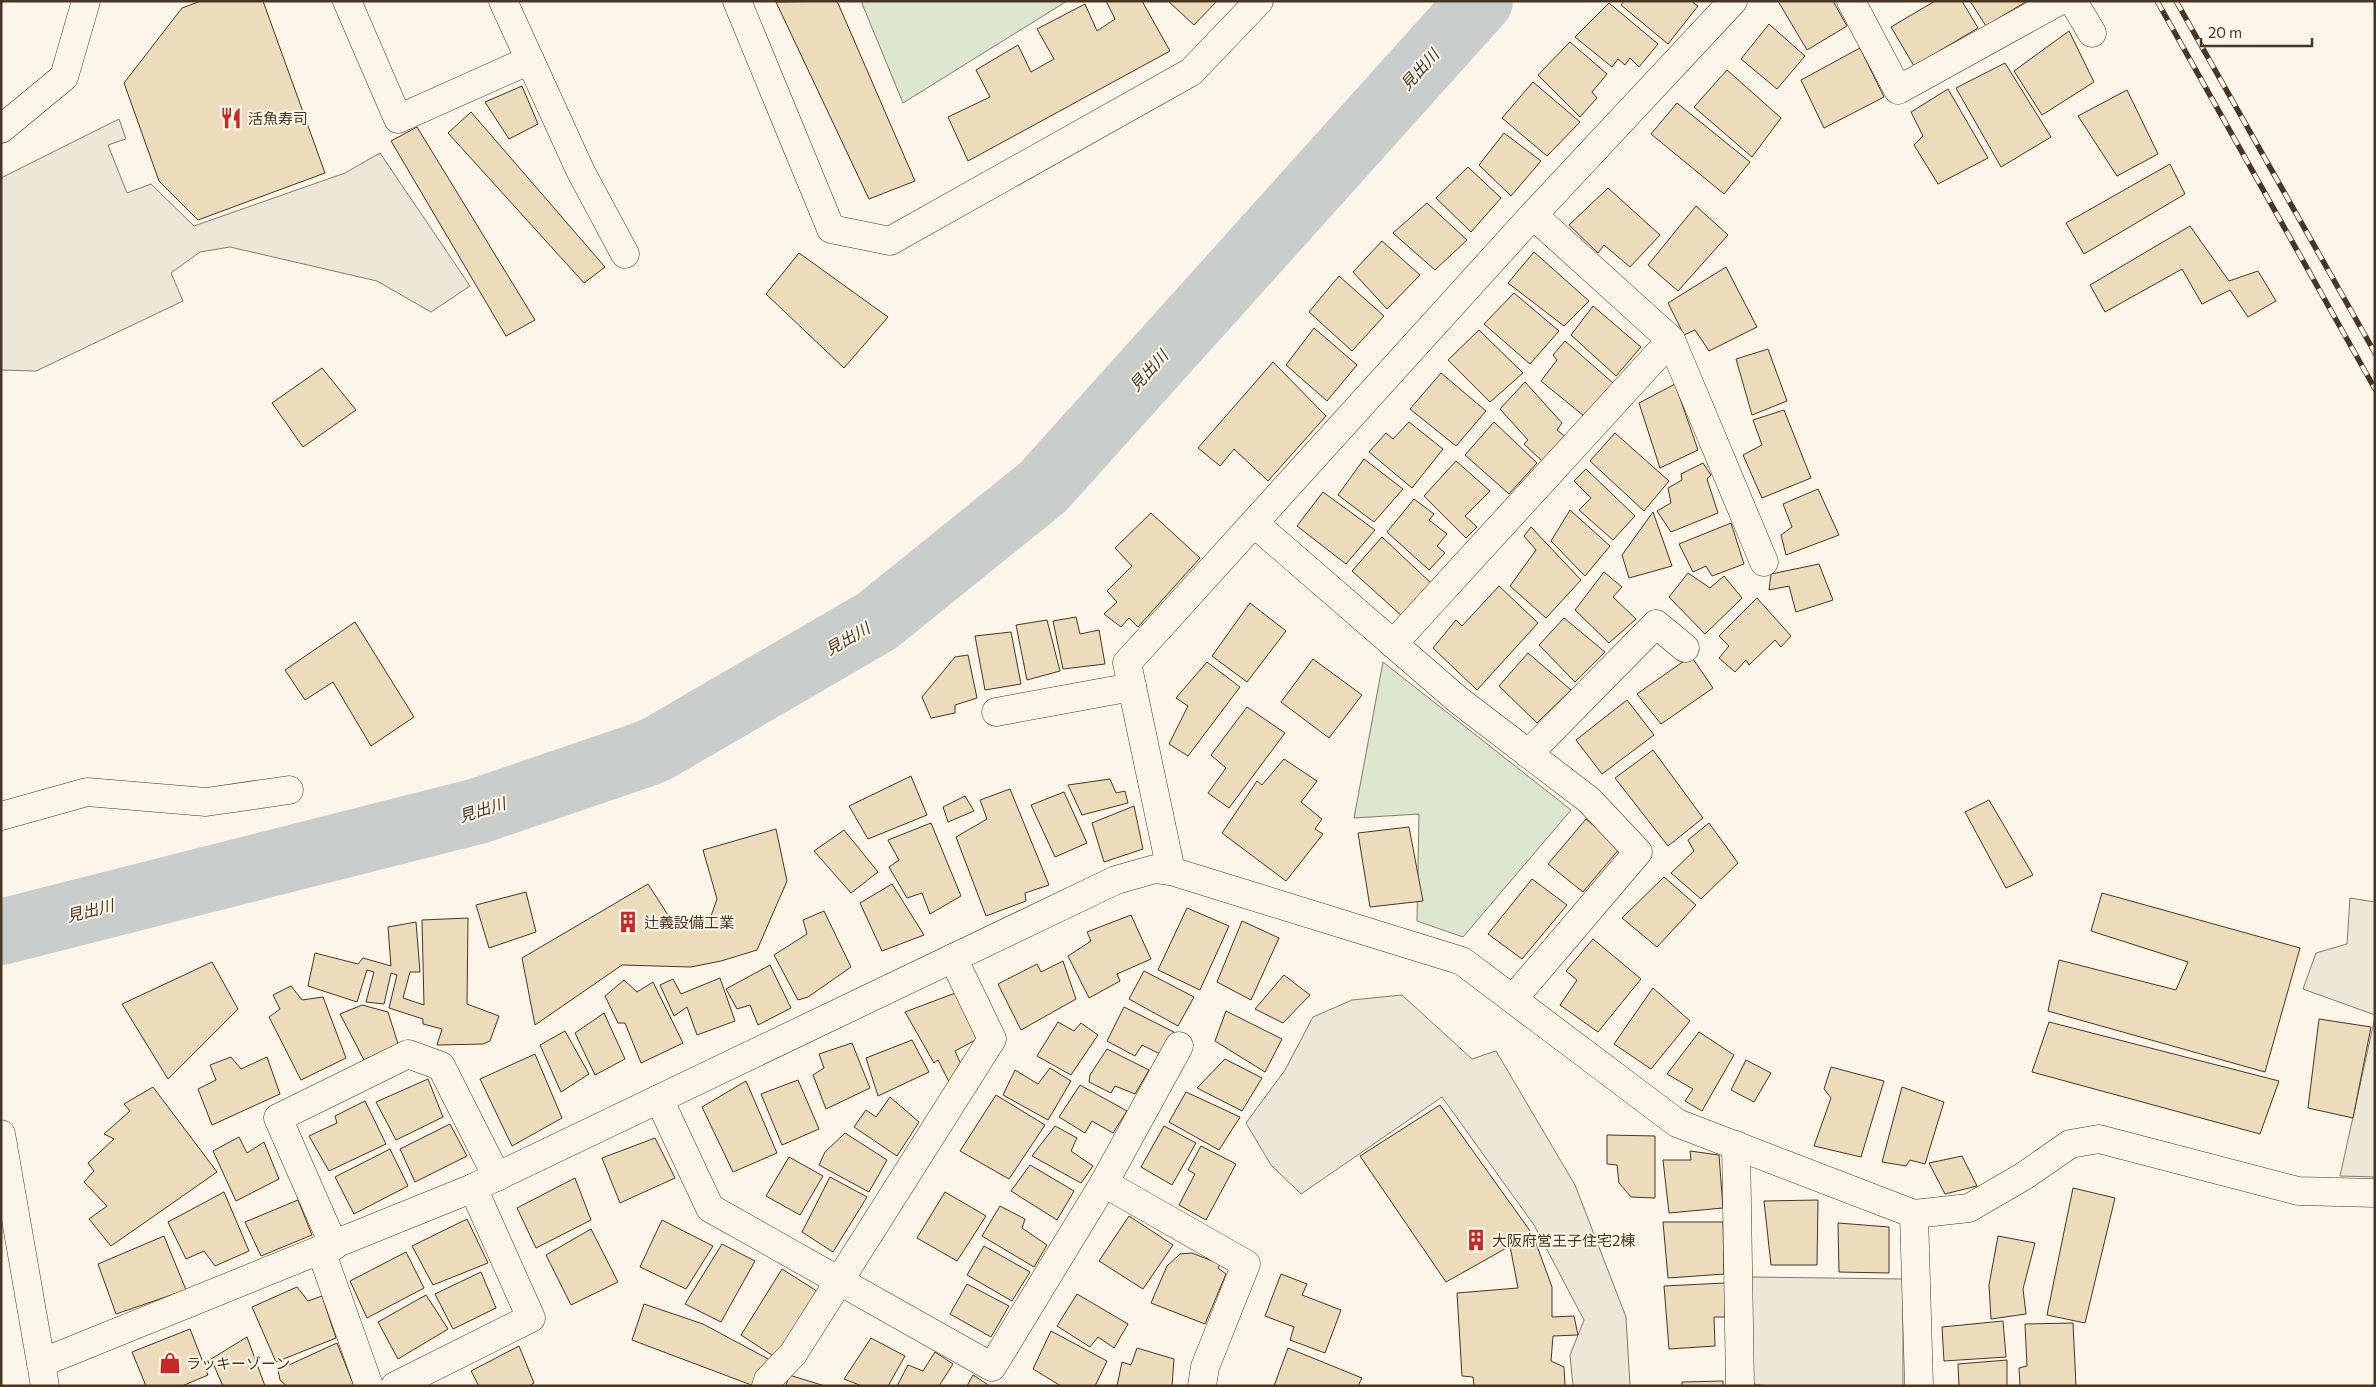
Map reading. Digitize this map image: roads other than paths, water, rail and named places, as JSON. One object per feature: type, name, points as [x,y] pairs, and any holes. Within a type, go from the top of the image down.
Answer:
[{"type":"main road","points":[[1,129],[64,76],[86,1]]},
{"type":"main road","points":[[347,1],[398,120],[530,60]]},
{"type":"main road","points":[[503,1],[580,172],[625,254]]},
{"type":"main road","points":[[737,1],[831,229],[890,241],[1191,72],[1259,1]]},
{"type":"main road","points":[[1171,871],[1127,663],[1533,215],[1733,1]]},
{"type":"main road","points":[[1851,1],[1898,90],[2059,1]]},
{"type":"main road","points":[[2073,1],[2092,32]]},
{"type":"main road","points":[[1533,215],[1671,340],[1764,562]]},
{"type":"main road","points":[[1393,644],[1671,340]]},
{"type":"main road","points":[[1254,524],[1457,699],[1589,800],[1638,852],[1513,998]]},
{"type":"main road","points":[[1528,754],[1656,624],[1685,648]]},
{"type":"main road","points":[[996,712],[1132,687]]},
{"type":"main road","points":[[1,816],[87,792],[206,802],[288,790]]},
{"type":"main road","points":[[1,1134],[43,1375],[328,1248],[485,1183],[1116,880],[1155,870],[1171,871],[1462,960],[1677,1123],[1914,1214],[1969,1208],[2024,1176],[2070,1144],[2099,1139],[2298,1191],[2375,1193]]},
{"type":"main road","points":[[766,1386],[768,1380],[793,1354],[992,1039],[953,958]]},
{"type":"main road","points":[[659,1099],[710,1208],[992,1367],[1104,1183],[1179,1046]]},
{"type":"main road","points":[[369,1386],[328,1248],[278,1118],[408,1054],[441,1066],[485,1183],[531,1318],[395,1386]]},
{"type":"main road","points":[[1736,1145],[1740,1386]]},
{"type":"main road","points":[[1104,1183],[1246,1264],[1205,1367],[1202,1386]]},
{"type":"main road","points":[[1914,1214],[1919,1386]]},
{"type":"waterway","name":"見出川","points":[[1,932],[478,811],[645,754],[657,749],[877,621],[1043,487],[1480,1]]},
{"type":"railway","points":[[2157,1],[2375,389]]},
{"type":"railway","points":[[2176,1],[2375,353]]},
{"type":"place","name":"活魚寿司","points":[[231,118]]},
{"type":"place","name":"辻義設備工業","points":[[628,922]]},
{"type":"place","name":"大阪府営王子住宅2棟","points":[[1476,1240]]},
{"type":"place","name":"ラッキーゾーン","points":[[170,1363]]}]
